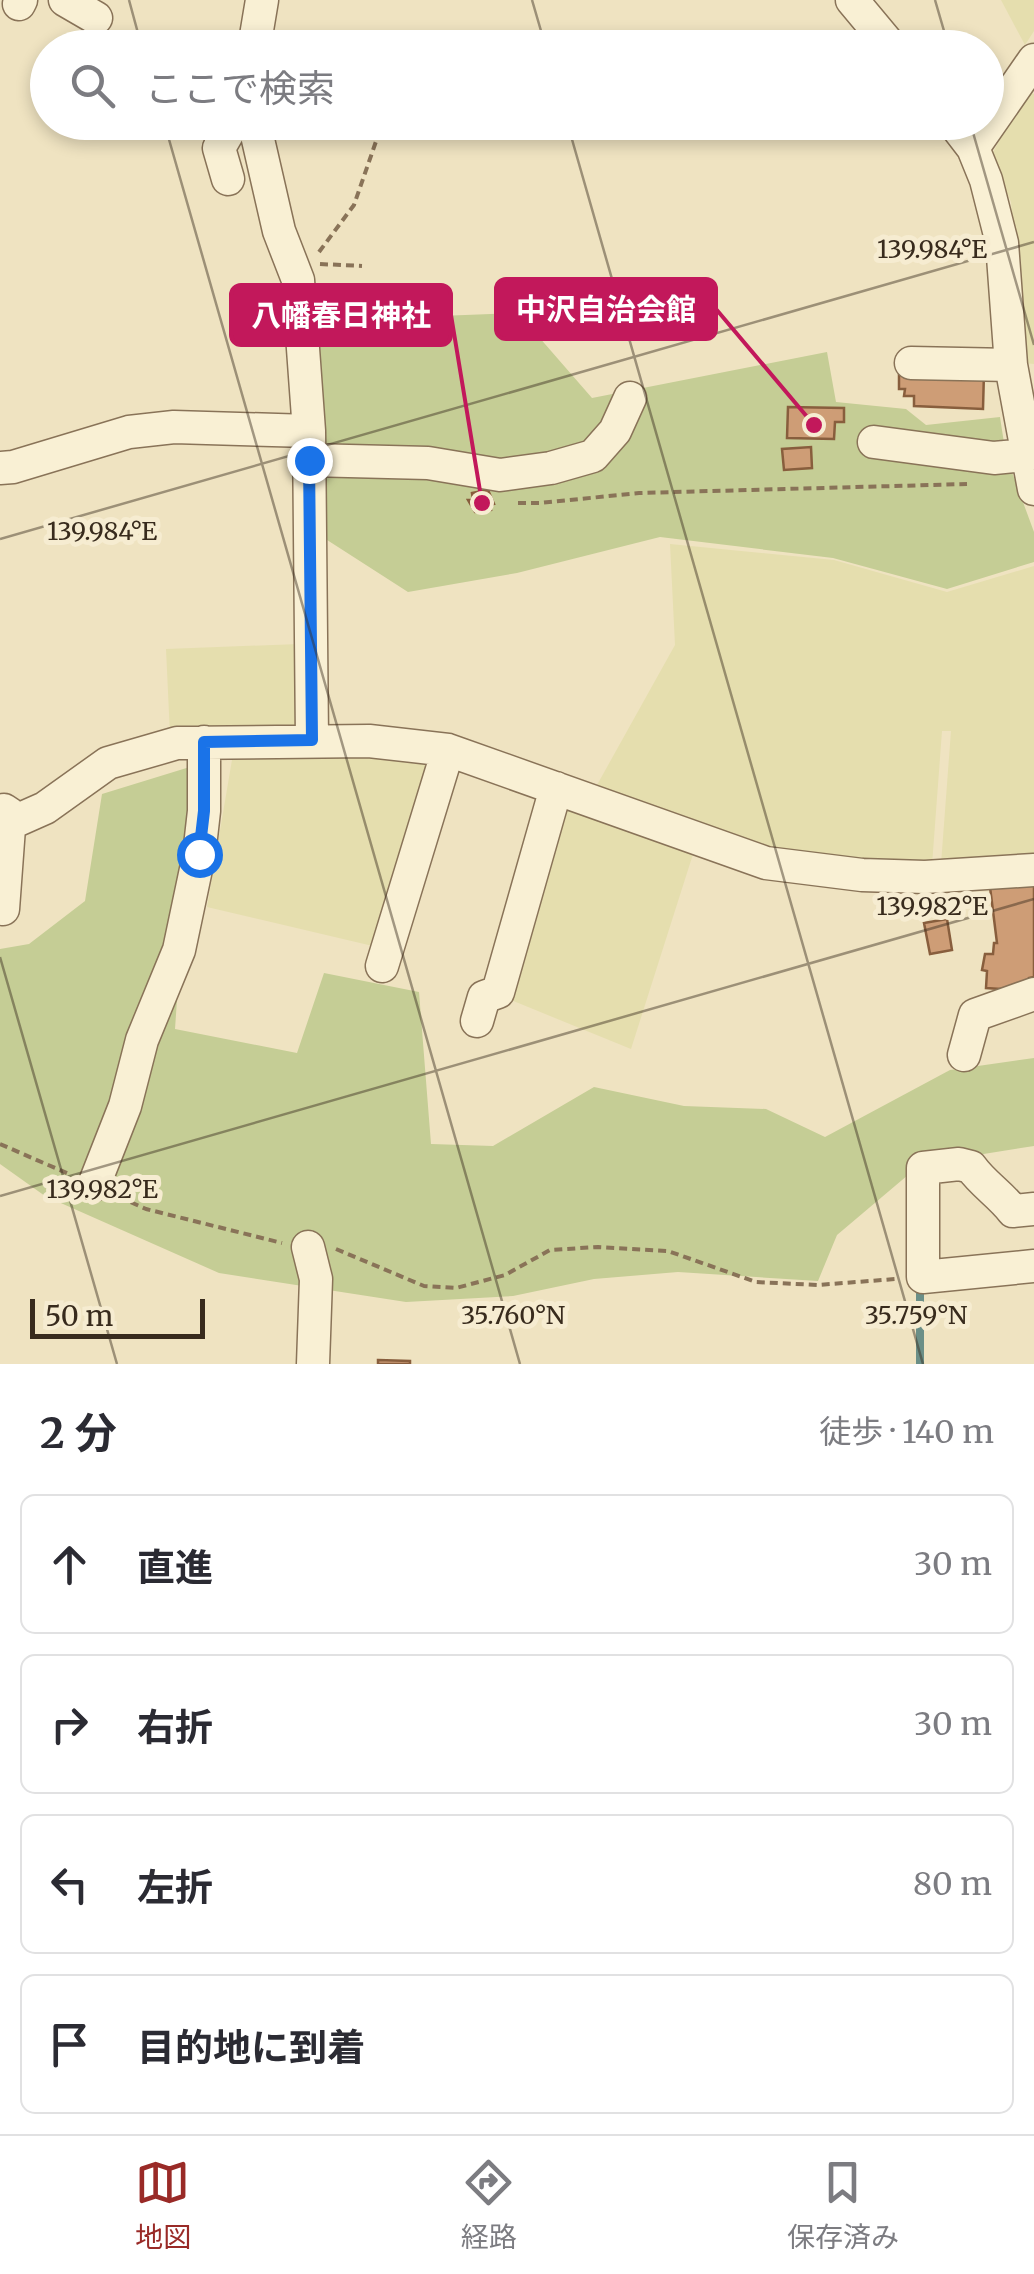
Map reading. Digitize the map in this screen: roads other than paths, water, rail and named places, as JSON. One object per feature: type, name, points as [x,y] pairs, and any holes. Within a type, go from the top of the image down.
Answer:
[{"type":"street","points":[[65,0],[96,18]]},
{"type":"street","points":[[257,30],[262,0]]},
{"type":"street","points":[[852,0],[877,30]]},
{"type":"street","points":[[1004,95],[1032,67]]},
{"type":"street","points":[[258,140],[278,231],[298,280],[309,446],[312,740]]},
{"type":"street","points":[[966,140],[986,180],[1002,243],[1011,365],[1034,489]]},
{"type":"street","points":[[911,363],[1011,365]]},
{"type":"street","points":[[0,468],[129,432],[174,426],[500,476],[594,456],[615,431],[630,398]]},
{"type":"street","points":[[874,442],[994,458],[1026,455]]},
{"type":"street","points":[[3,909],[10,850],[3,821],[45,808],[108,763],[177,743],[312,740],[412,744],[448,750],[766,863],[862,875],[924,877],[1034,870]]},
{"type":"street","points":[[94,1186],[124,1106],[142,1040],[179,950],[199,854],[204,811],[204,742]]},
{"type":"street","points":[[382,966],[448,750]]},
{"type":"street","points":[[477,1021],[484,996],[498,992],[556,788]]},
{"type":"street","points":[[964,1054],[975,1015],[1034,994]]},
{"type":"street","points":[[1034,1209],[1014,1211],[970,1167],[958,1164],[923,1168],[923,1277],[1034,1266]]},
{"type":"street","points":[[308,1247],[316,1278],[314,1364]]},
{"type":"waterway","points":[[920,1287],[920,1364]]},
{"type":"place","name":"中沢自治会館","points":[[814,425]]},
{"type":"place","name":"八幡春日神社","points":[[482,503]]}]
